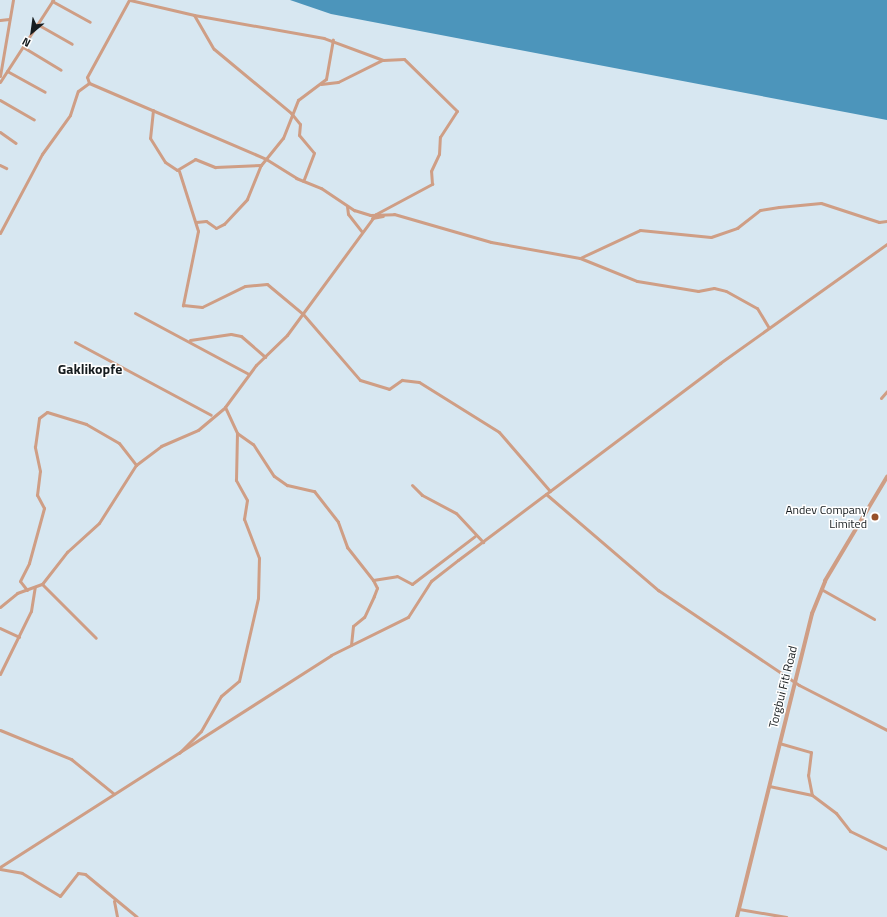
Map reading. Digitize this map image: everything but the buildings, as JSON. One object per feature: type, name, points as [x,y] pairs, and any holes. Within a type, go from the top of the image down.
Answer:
[{"type":"street","points":[[0,82],[2,50],[13,0]]},
{"type":"street","points":[[1,76],[7,71],[52,0],[90,22]]},
{"type":"street","points":[[370,215],[376,214],[432,184],[430,171],[439,154],[440,137],[457,110],[408,62],[382,60],[333,40],[194,15],[130,0],[87,77],[89,83],[266,159],[303,180],[321,188],[347,206],[370,215],[373,218]]},
{"type":"street","points":[[194,15],[214,49],[292,113],[300,124],[299,135],[314,153],[310,171],[303,180]]},
{"type":"street","points":[[0,20],[9,19]]},
{"type":"street","points":[[37,24],[72,44]]},
{"type":"street","points":[[321,84],[330,68],[333,40]]},
{"type":"street","points":[[23,47],[61,70]]},
{"type":"street","points":[[196,222],[206,221],[216,228],[224,224],[247,199],[261,165],[283,138],[292,113],[304,92],[321,84],[338,82],[382,60]]},
{"type":"street","points":[[7,71],[45,92]]},
{"type":"street","points":[[0,233],[42,154],[70,114],[78,91],[89,83]]},
{"type":"street","points":[[0,100],[34,120]]},
{"type":"street","points":[[153,110],[150,138],[165,162],[180,171],[196,222],[195,249],[183,305],[202,307],[245,286],[267,284],[303,314],[360,380],[389,389],[402,380],[419,382],[499,432],[548,493],[658,590],[794,682],[887,730]]},
{"type":"street","points":[[0,132],[16,143]]},
{"type":"street","points":[[180,171],[195,159],[218,167],[261,165]]},
{"type":"street","points":[[0,165],[6,168]]},
{"type":"street","points":[[580,258],[640,230],[711,237],[737,228],[760,210],[779,207],[821,203],[879,222],[887,221]]},
{"type":"street","points":[[347,206],[348,214],[362,232]]},
{"type":"street","points":[[376,214],[383,216]]},
{"type":"street","points":[[0,607],[17,593],[42,584],[67,552],[99,523],[136,465],[161,446],[198,430],[211,415],[225,407],[250,374],[303,314],[376,214]]},
{"type":"street","points":[[373,218],[394,214],[491,242],[507,242],[580,258],[637,281],[698,291],[714,288],[726,291],[757,308],[768,328]]},
{"type":"street","points":[[0,868],[114,794],[351,645],[408,617],[432,581],[768,328],[887,244]]},
{"type":"street","points":[[135,313],[190,340],[250,374]]},
{"type":"street","points":[[190,340],[231,334],[241,336],[265,357]]},
{"type":"street","points":[[75,342],[211,415]]},
{"type":"street","points":[[881,398],[887,391]]},
{"type":"street","points":[[179,753],[201,731],[221,696],[239,682],[258,598],[258,558],[244,519],[247,500],[236,480],[237,433],[225,407]]},
{"type":"street","points":[[27,590],[20,581],[29,563],[44,508],[37,495],[40,471],[34,447],[39,418],[47,412],[86,424],[119,443],[136,465]]},
{"type":"street","points":[[237,433],[253,444],[274,476],[288,485],[314,491],[338,522],[348,547],[373,580],[377,588],[364,617],[353,626],[351,645]]},
{"type":"street","name":"Torgbui Fiti Road","points":[[737,917],[794,682],[822,590],[887,477]]},
{"type":"street","points":[[412,485],[422,495],[456,513],[475,536],[483,542]]},
{"type":"street","points":[[373,580],[398,576],[412,584],[475,536]]},
{"type":"street","points":[[42,584],[96,638]]},
{"type":"street","points":[[0,674],[19,637],[30,611],[35,587]]},
{"type":"street","points":[[822,590],[874,619]]},
{"type":"street","points":[[0,628],[19,637]]},
{"type":"street","points":[[0,730],[71,759],[114,794]]},
{"type":"street","points":[[779,743],[813,755],[808,775],[812,794]]},
{"type":"street","points":[[769,786],[812,794],[836,813],[850,831],[887,849]]},
{"type":"street","points":[[0,868],[22,873],[60,896],[78,873],[84,874],[114,901],[137,917]]},
{"type":"street","points":[[114,901],[117,917]]},
{"type":"street","points":[[739,909],[786,917]]},
{"type":"water","points":[[290,0],[887,0],[887,120],[331,14]]},
{"type":"place","name":"Andev Company Limited","points":[[875,517]]},
{"type":"district","name":"Gaklikopfe","points":[[90,369]]}]
